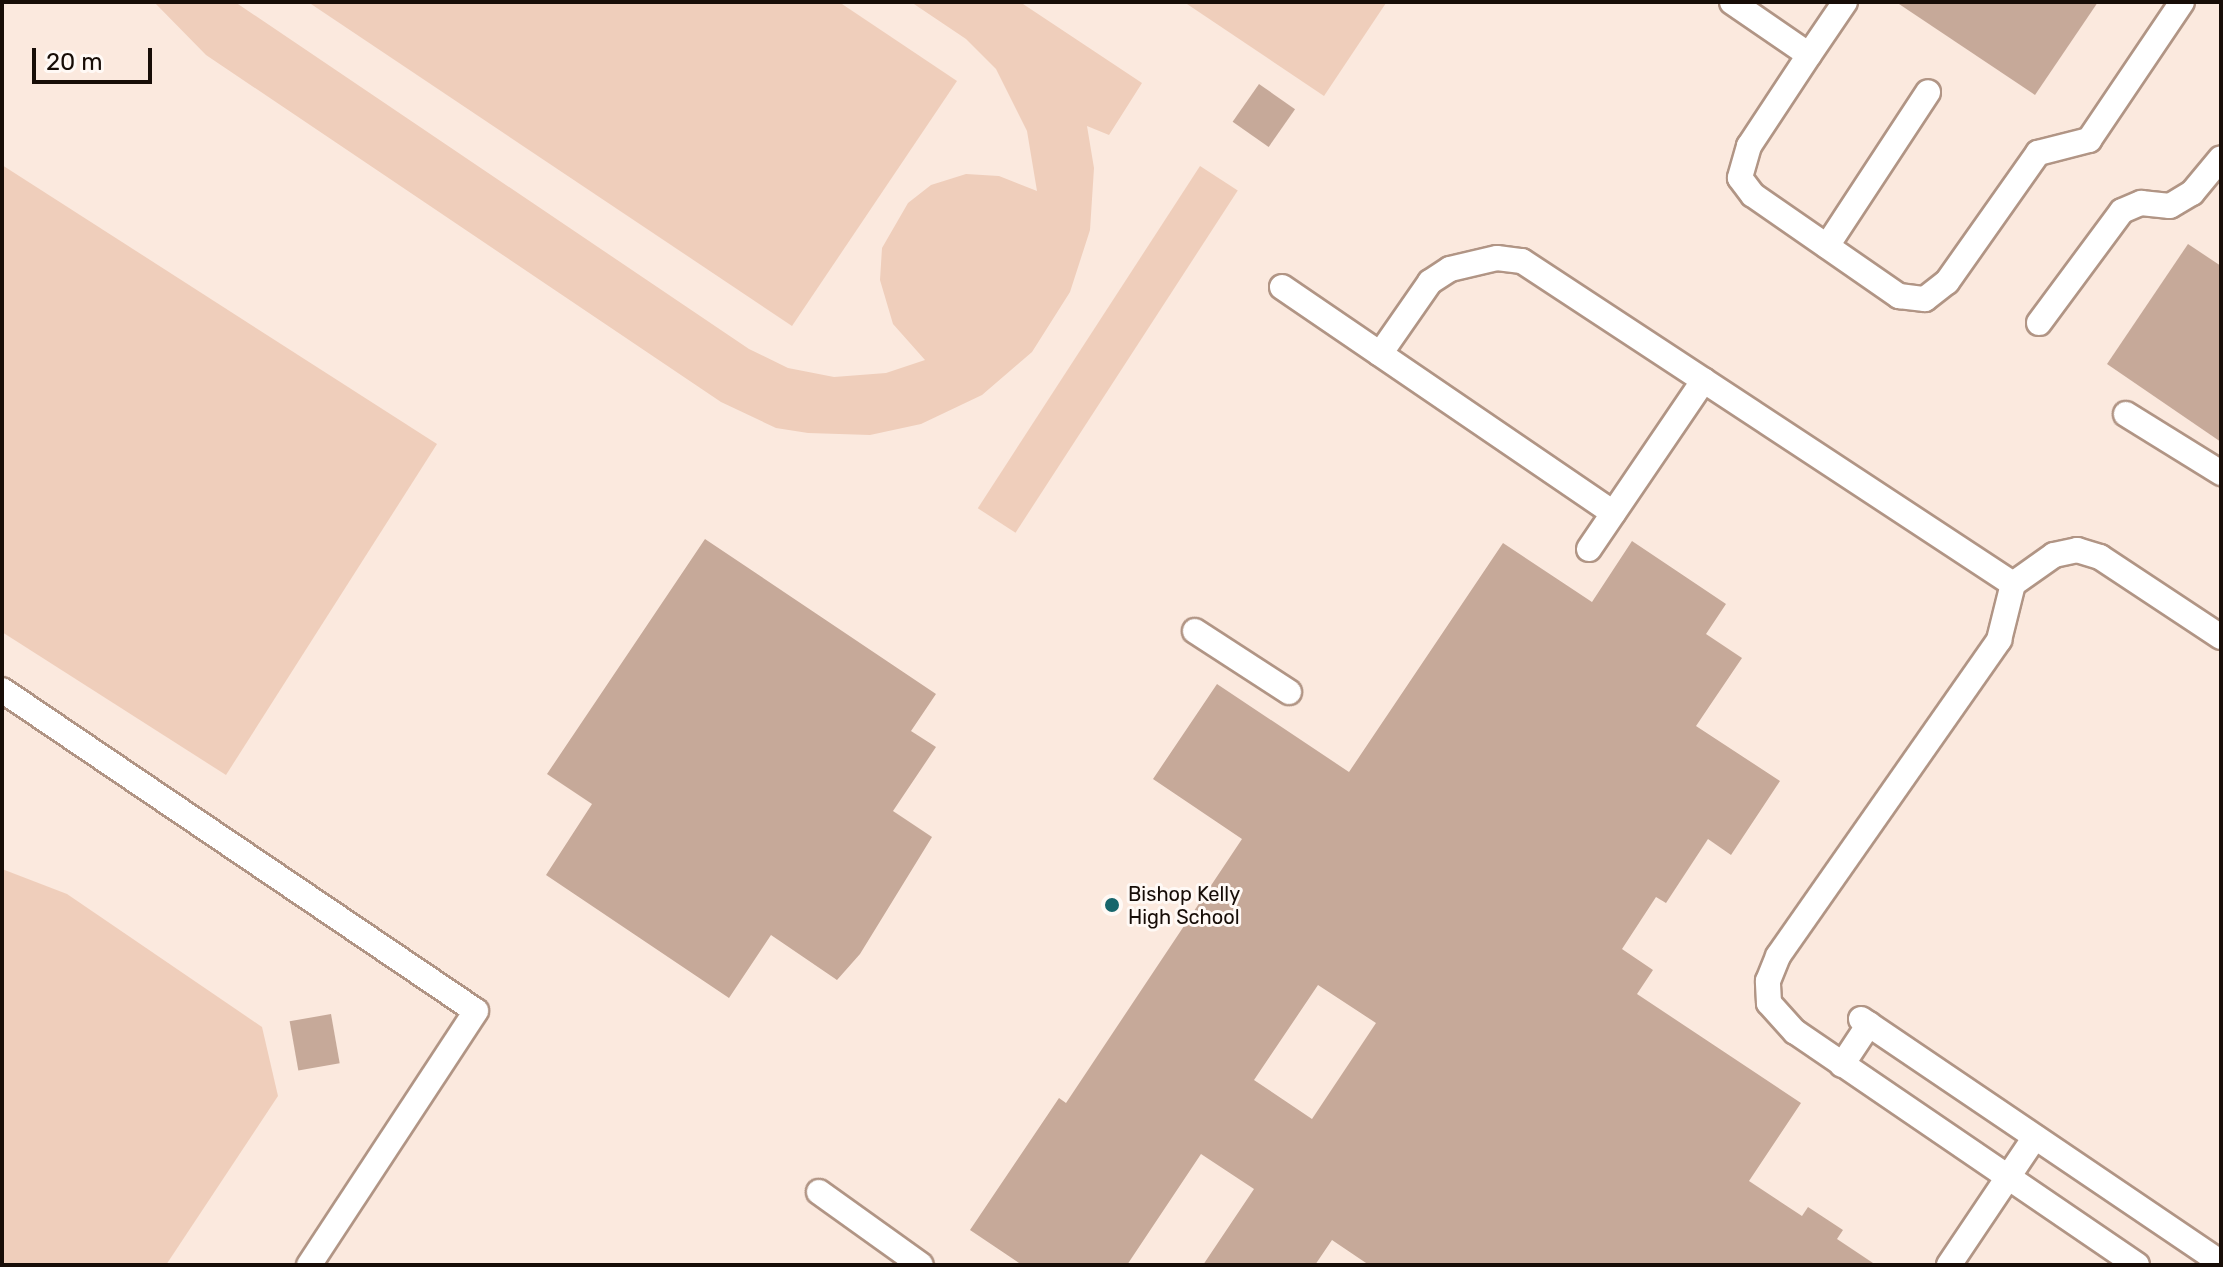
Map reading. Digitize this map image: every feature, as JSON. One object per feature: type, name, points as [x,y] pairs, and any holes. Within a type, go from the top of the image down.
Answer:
[{"type":"lane","points":[[1732,2],[1809,55]]},
{"type":"lane","points":[[1845,2],[1749,146],[1740,178],[1753,195],[1899,296],[1925,299],[1947,282],[2038,153],[2089,140],[2182,2]]},
{"type":"lane","points":[[1827,246],[1928,92]]},
{"type":"lane","points":[[2039,323],[2122,211],[2141,203],[2170,206],[2192,193],[2221,158]]},
{"type":"lane","points":[[1380,354],[1430,282],[1450,269],[1497,258],[1545,273],[2013,584]]},
{"type":"lane","points":[[1282,287],[1613,513]]},
{"type":"lane","points":[[1589,549],[1704,380]]},
{"type":"lane","points":[[2126,414],[2221,473]]},
{"type":"lane","points":[[2137,1265],[1842,1065],[1780,1018],[1769,1003],[1768,981],[1778,956],[1999,640],[2013,584],[2054,555],[2077,550],[2100,557],[2221,637]]},
{"type":"lane","points":[[1195,631],[1289,692]]},
{"type":"lane","points":[[2,690],[476,1011],[309,1265]]},
{"type":"lane","points":[[1842,1065],[1865,1022],[2221,1263]]},
{"type":"lane","points":[[1949,1265],[2035,1137]]},
{"type":"lane","points":[[819,1192],[921,1265]]},
{"type":"shaded area","points":[[154,2],[235,2],[749,349],[788,368],[834,377],[886,373],[925,360],[893,324],[880,280],[882,248],[908,203],[931,185],[966,174],[999,176],[1037,191],[1027,131],[996,69],[966,39],[911,2],[1020,2],[1142,83],[1109,135],[1087,126],[1094,168],[1090,230],[1070,292],[1032,352],[982,395],[921,424],[870,435],[808,433],[776,428],[721,402],[206,55]]},
{"type":"shaded area","points":[[308,2],[839,2],[957,81],[792,326]]},
{"type":"shaded area","points":[[1184,2],[1384,2],[1386,3],[1324,96]]},
{"type":"shaded area","points":[[2,165],[437,444],[226,775],[2,632]]},
{"type":"shaded area","points":[[1200,166],[1238,191],[1016,533],[978,508]]},
{"type":"shaded area","points":[[2,869],[67,894],[262,1027],[278,1096],[166,1265],[2,1265]]},
{"type":"building","points":[[1896,2],[2098,2],[2035,95]]},
{"type":"building","points":[[1259,84],[1295,109],[1269,147],[1233,122]]},
{"type":"building","points":[[2188,244],[2221,266],[2221,442],[2107,364]]},
{"type":"building","points":[[705,539],[936,694],[911,731],[936,747],[893,811],[932,837],[860,954],[837,980],[771,935],[729,998],[546,875],[592,804],[547,774]]},
{"type":"building","points":[[1632,541],[1726,604],[1706,634],[1742,658],[1696,726],[1780,781],[1731,855],[1708,839],[1666,903],[1656,897],[1622,949],[1653,970],[1637,994],[1801,1103],[1749,1181],[1802,1216],[1808,1207],[1843,1230],[1837,1239],[1876,1265],[1369,1265],[1332,1240],[1315,1265],[1203,1265],[1254,1189],[1201,1154],[1127,1265],[1022,1265],[970,1230],[1059,1098],[1066,1103],[1242,839],[1153,779],[1217,684],[1349,772],[1503,543],[1592,602]],"holes":[[[1318,985],[1376,1023],[1312,1119],[1254,1080]]]},
{"type":"building","points":[[331,1014],[340,1063],[298,1071],[290,1021]]},
{"type":"place","name":"Bishop Kelly High School","points":[[1112,905]]}]
